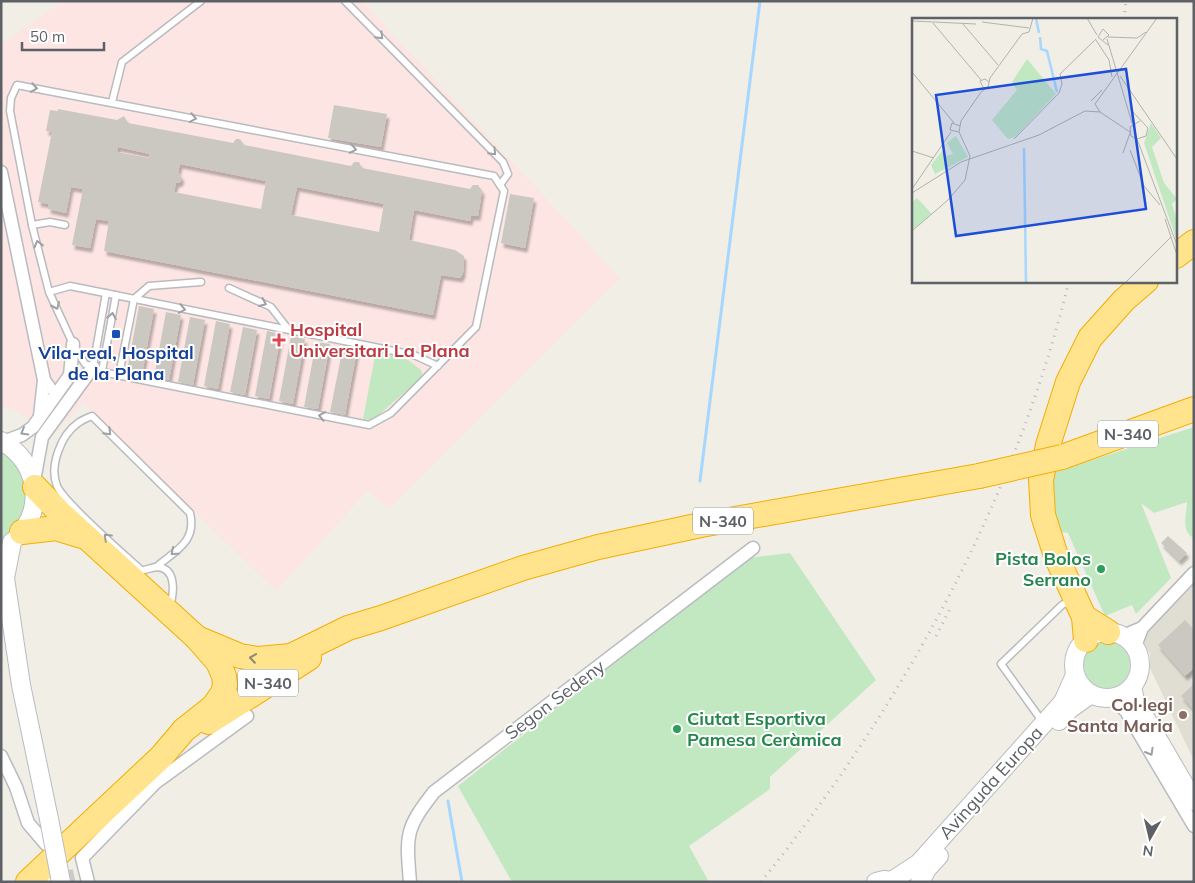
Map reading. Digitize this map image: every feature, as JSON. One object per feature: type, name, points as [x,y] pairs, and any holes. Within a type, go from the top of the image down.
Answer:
[{"type":"highway","points":[[1178,254],[1194,242]]},
{"type":"highway","points":[[1102,628],[1056,556],[1043,515],[1041,480],[1048,445],[1068,382],[1090,338],[1124,300],[1145,282]]},
{"type":"highway","name":"N-340","points":[[1062,457],[1194,409]]},
{"type":"highway","name":"N-340","points":[[62,880],[160,757],[224,711],[297,664],[381,618],[472,584],[598,547],[701,525],[979,476],[1101,449],[1194,420]]},
{"type":"highway","points":[[35,484],[61,514],[88,538],[135,572],[168,612],[197,638],[218,662],[224,676],[223,693],[213,707],[184,730],[160,757]]},
{"type":"highway","points":[[12,540],[56,528],[88,538]]},
{"type":"highway","points":[[197,638],[240,656],[258,659],[275,658],[291,656],[348,628],[381,618]]},
{"type":"main road","points":[[2,442],[17,452],[28,465],[35,484],[33,511],[12,540],[5,578],[21,685],[62,880]]},
{"type":"main road","points":[[1,627],[21,685]]},
{"type":"main road","points":[[1102,628],[1139,656],[1141,667],[1138,678],[1132,687],[1120,696],[1112,698],[1101,698],[1091,694],[1084,689],[1075,675],[1075,656],[1102,628]]},
{"type":"main road","name":"Avinguda Europa","points":[[889,881],[919,863],[1063,702],[1075,675]]},
{"type":"main road","points":[[1132,687],[1135,700],[1194,801]]},
{"type":"main road","name":"Avinguda Europa","points":[[920,882],[927,869],[1070,709],[1091,694]]},
{"type":"street","points":[[1,172],[44,380],[40,417]]},
{"type":"street","points":[[2,442],[22,435],[33,427],[56,396],[70,375],[73,344]]},
{"type":"street","points":[[42,437],[97,369]]},
{"type":"street","points":[[35,484],[42,437],[56,407],[56,396],[44,380]]},
{"type":"street","name":"Segon Sedeny","points":[[410,882],[407,842],[414,818],[434,792],[753,548]]},
{"type":"street","points":[[1102,628],[1142,628],[1194,573]]},
{"type":"street","points":[[1112,698],[1126,711],[1194,826]]},
{"type":"street","points":[[62,880],[108,829],[155,783],[247,716]]},
{"type":"street","points":[[1,756],[16,787],[28,823],[46,844]]},
{"type":"lane","points":[[112,102],[122,62],[201,1]]},
{"type":"lane","points":[[346,1],[503,162],[508,174],[500,185]]},
{"type":"lane","points":[[17,85],[112,102],[494,176],[504,191],[476,327],[391,413],[370,425],[119,375],[85,364],[73,344],[49,292],[32,226],[10,111],[11,98],[17,85]]},
{"type":"lane","points":[[32,226],[50,222],[65,225]]},
{"type":"lane","points":[[119,375],[134,299],[149,286],[202,282]]},
{"type":"lane","points":[[49,292],[70,286],[414,354],[438,366]]},
{"type":"lane","points":[[229,288],[271,307],[288,330]]},
{"type":"lane","points":[[97,369],[106,293]]},
{"type":"lane","points":[[97,369],[116,295]]},
{"type":"lane","points":[[92,416],[190,513],[194,527],[187,541],[156,567],[135,572],[57,486],[54,468],[59,447],[77,424],[92,416]]},
{"type":"lane","points":[[156,567],[169,573],[173,582],[173,595],[168,612]]},
{"type":"lane","points":[[1044,724],[1001,664],[1062,605],[1102,628]]},
{"type":"shaded area","name":"Hospital Universitari La Plana","points":[[63,1],[362,1],[620,278],[389,509],[368,490],[276,591],[84,403],[50,438],[31,421],[13,409],[1,406],[1,44]]},
{"type":"shaded area","name":"Col·legi Santa Maria","points":[[1194,582],[1194,761],[1150,668],[1150,654],[1142,639]]},
{"type":"green space","points":[[376,351],[408,360],[421,370],[423,376],[373,420],[363,419]]},
{"type":"green space","points":[[1194,427],[1194,538],[1187,531],[1186,527],[1187,502],[1154,513],[1141,503],[1171,578],[1136,614],[1132,605],[1105,616],[1068,533],[1057,531],[1052,473]]},
{"type":"green space","points":[[1,448],[15,461],[22,472],[30,497],[26,512],[18,526],[1,540]]},
{"type":"green space","name":"Ciutat Esportiva Pamesa Ceràmica","points":[[790,553],[876,680],[770,777],[770,789],[689,846],[709,882],[512,882],[458,786],[748,558]]},
{"type":"green space","points":[[1102,642],[1112,642],[1124,648],[1129,656],[1129,674],[1124,682],[1116,687],[1102,688],[1094,685],[1087,678],[1084,670],[1084,660],[1087,652],[1094,645]]},
{"type":"building","points":[[334,105],[387,114],[381,147],[328,138]]},
{"type":"building","points":[[58,109],[117,120],[124,116],[128,123],[233,143],[236,139],[240,139],[244,145],[351,166],[354,162],[359,162],[362,168],[470,189],[473,185],[478,185],[482,191],[478,216],[471,216],[470,221],[414,210],[409,240],[455,250],[464,256],[463,273],[460,278],[441,275],[433,315],[104,251],[109,221],[96,219],[90,248],[72,245],[83,189],[71,187],[66,213],[48,209],[49,204],[38,202],[52,132],[46,131],[50,110],[58,111]],"holes":[[[118,147],[150,154],[149,158],[117,152]],[[180,164],[266,181],[261,209],[174,192],[176,183],[180,182],[182,178],[178,172]],[[297,187],[384,204],[379,232],[291,215]]]},
{"type":"building","points":[[510,194],[534,198],[525,248],[501,243]]},
{"type":"building","points":[[139,306],[154,309],[142,374],[127,371]]},
{"type":"building","points":[[166,312],[181,315],[169,380],[154,377]]},
{"type":"building","points":[[190,317],[205,320],[193,385],[178,382]]},
{"type":"building","points":[[216,321],[230,324],[218,389],[204,386]]},
{"type":"building","points":[[243,327],[257,330],[245,395],[230,392]]},
{"type":"building","points":[[267,331],[281,334],[269,399],[255,396]]},
{"type":"building","points":[[291,336],[305,339],[293,404],[279,401]]},
{"type":"building","points":[[316,342],[330,344],[318,409],[304,407]]},
{"type":"building","points":[[343,347],[357,350],[345,415],[330,412]]},
{"type":"building","points":[[1168,536],[1187,553],[1179,561],[1161,543]]},
{"type":"building","points":[[1185,620],[1194,630],[1194,668],[1185,676],[1158,645]]},
{"type":"building","points":[[1194,684],[1194,710],[1181,696]]},
{"type":"waterway","points":[[700,481],[760,1]]},
{"type":"waterway","points":[[448,801],[462,882]]},
{"type":"tunnel","points":[[52,880],[74,875]]},
{"type":"railway","points":[[1124,18],[1126,1]]},
{"type":"railway","points":[[761,882],[813,815],[861,745],[906,673],[948,598],[985,522],[1018,443],[1046,363],[1069,282]]},
{"type":"railway","points":[[936,636],[952,605]]},
{"type":"place","name":"Vila-real, Hospital de la Plana","points":[[116,334]]},
{"type":"place","name":"Hospital Universitari La Plana","points":[[279,340]]},
{"type":"place","name":"Pista Bolos Serrano","points":[[1101,569]]},
{"type":"place","name":"Col·legi Santa Maria","points":[[1183,715]]},
{"type":"place","name":"Ciutat Esportiva Pamesa Ceràmica","points":[[677,729]]}]
